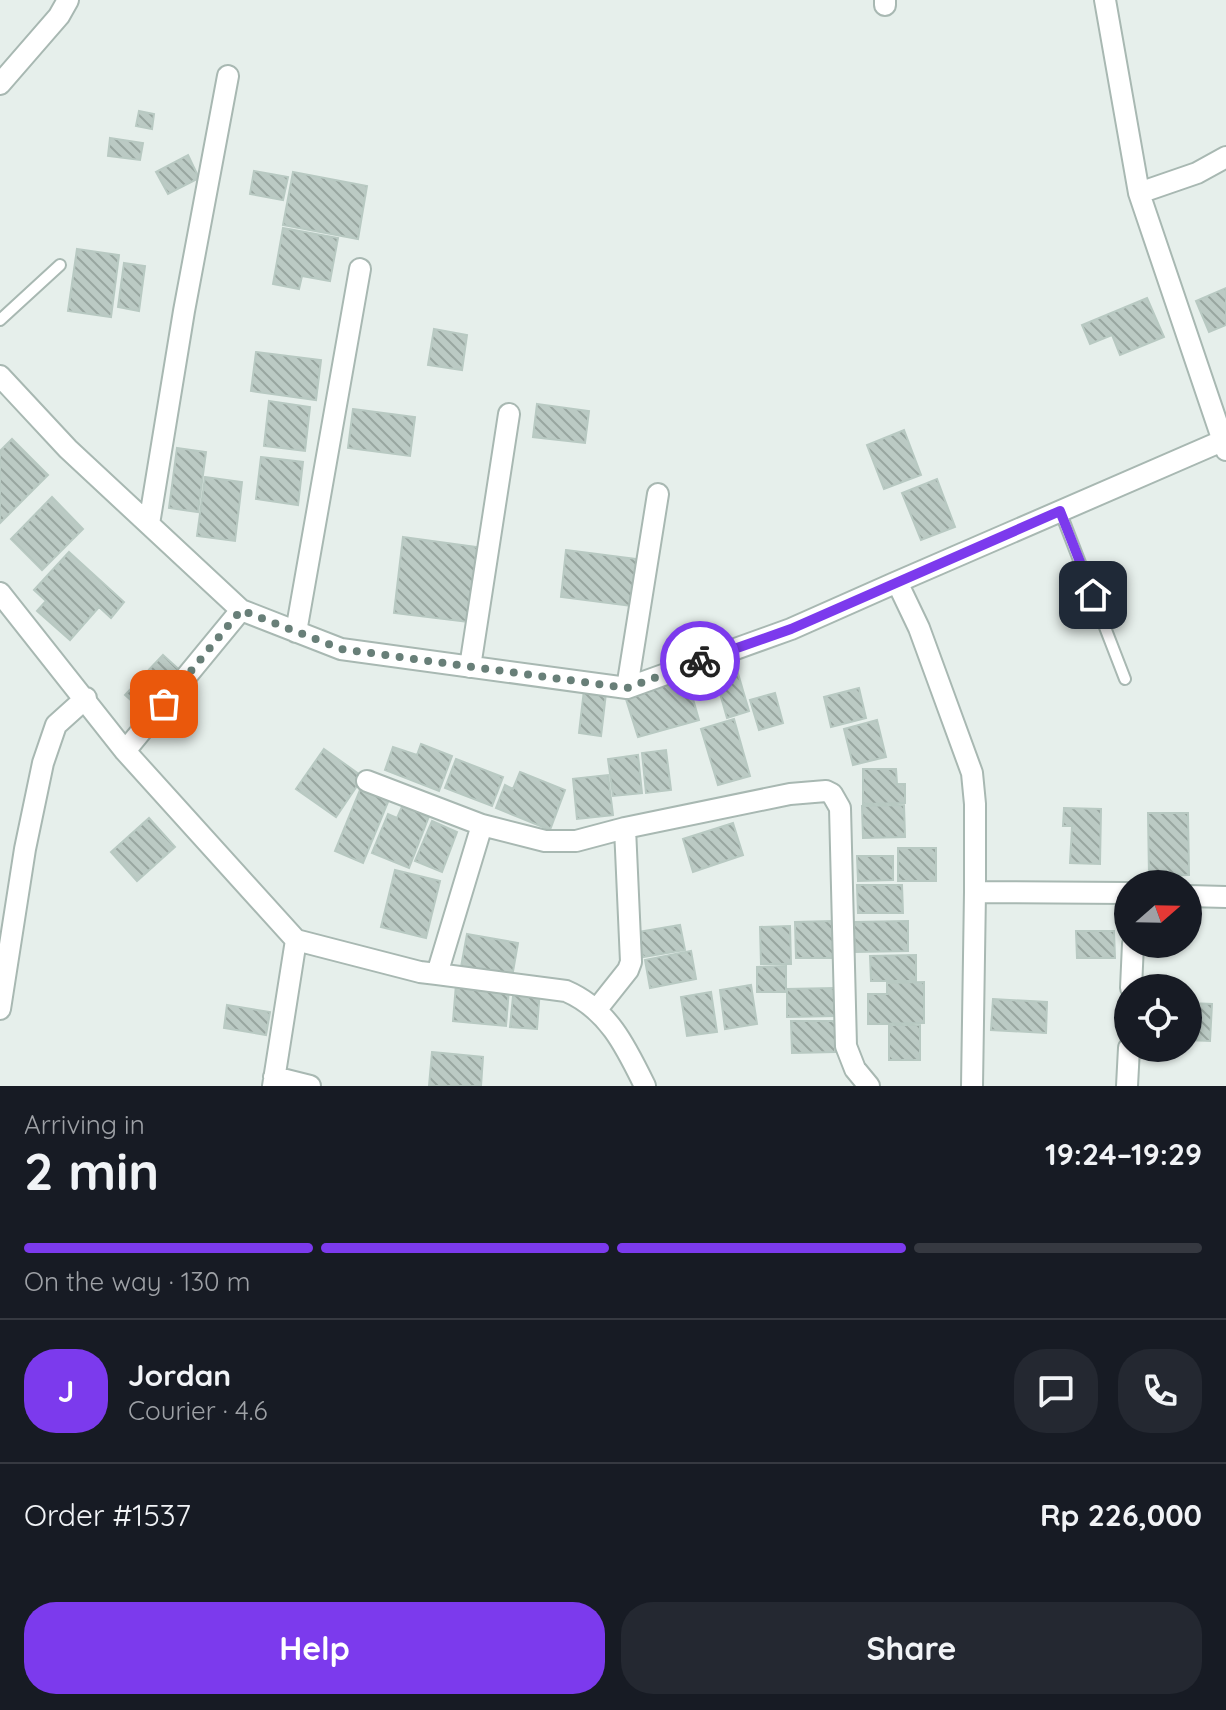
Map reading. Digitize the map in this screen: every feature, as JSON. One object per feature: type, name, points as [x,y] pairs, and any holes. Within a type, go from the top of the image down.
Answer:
[{"type":"street","points":[[0,84],[59,16],[68,0]]},
{"type":"street","points":[[0,376],[68,449],[241,610],[341,649],[627,688],[791,629],[1060,511],[1224,445],[1139,193],[1105,0]]},
{"type":"street","points":[[149,524],[184,311],[228,76]]},
{"type":"street","points":[[1139,193],[1197,173],[1226,157]]},
{"type":"street","points":[[296,632],[360,269]]},
{"type":"street","points":[[470,667],[509,414]]},
{"type":"street","points":[[627,688],[658,494]]},
{"type":"street","points":[[897,582],[919,628],[972,773],[975,804],[972,1086]]},
{"type":"street","points":[[0,593],[125,751],[296,940],[437,974],[566,991],[597,1009],[612,1025],[645,1086]]},
{"type":"street","points":[[125,751],[241,610]]},
{"type":"street","points":[[0,1009],[25,849],[43,763],[56,725],[86,698]]},
{"type":"street","points":[[367,781],[482,825],[545,841],[576,841],[790,794],[826,791],[832,794],[840,808],[846,1046],[855,1069],[869,1086]]},
{"type":"street","points":[[437,974],[482,825]]},
{"type":"street","points":[[597,1009],[631,962],[625,828]]},
{"type":"street","points":[[975,892],[1114,893]]},
{"type":"street","points":[[1202,896],[1226,897]]},
{"type":"street","points":[[296,940],[273,1082],[310,1086]]},
{"type":"street","points":[[1127,1086],[1128,1062]]},
{"type":"lane","points":[[0,320],[60,265]]},
{"type":"lane","points":[[1060,511],[1125,679]]},
{"type":"building","points":[[139,111],[154,114],[152,129],[136,126]]},
{"type":"building","points":[[110,138],[143,143],[140,160],[108,156]]},
{"type":"building","points":[[188,155],[199,178],[168,194],[156,172]]},
{"type":"building","points":[[254,171],[288,177],[283,200],[250,194]]},
{"type":"building","points":[[293,172],[367,186],[358,239],[283,225]]},
{"type":"building","points":[[283,228],[338,238],[330,281],[302,276],[299,289],[273,284]]},
{"type":"building","points":[[77,249],[119,255],[111,317],[68,311]]},
{"type":"building","points":[[124,263],[145,266],[139,311],[118,307]]},
{"type":"building","points":[[1226,288],[1226,325],[1209,332],[1196,301]]},
{"type":"building","points":[[1147,298],[1164,337],[1120,355],[1112,335],[1090,344],[1082,325]]},
{"type":"building","points":[[434,329],[467,335],[462,370],[428,365]]},
{"type":"building","points":[[256,352],[321,360],[316,400],[251,391]]},
{"type":"building","points":[[269,401],[310,407],[305,451],[264,446]]},
{"type":"building","points":[[537,404],[589,411],[585,443],[533,437]]},
{"type":"building","points":[[353,409],[415,417],[410,456],[348,448]]},
{"type":"building","points":[[904,430],[921,475],[884,489],[867,445]]},
{"type":"building","points":[[12,439],[48,475],[0,523],[0,451]]},
{"type":"building","points":[[177,448],[206,452],[198,512],[169,508]]},
{"type":"building","points":[[261,457],[303,462],[298,505],[256,499]]},
{"type":"building","points":[[205,477],[242,482],[235,541],[197,536]]},
{"type":"building","points":[[937,479],[955,527],[921,540],[902,493]]},
{"type":"building","points":[[52,497],[83,529],[42,570],[11,539]]},
{"type":"building","points":[[403,537],[477,547],[468,622],[394,613]]},
{"type":"building","points":[[566,550],[637,559],[631,606],[561,597]]},
{"type":"building","points":[[69,552],[124,602],[111,618],[99,607],[70,640],[37,611],[46,601],[34,590]]},
{"type":"building","points":[[163,655],[184,674],[158,702],[145,689],[133,702],[125,695]]},
{"type":"building","points":[[735,663],[749,711],[727,718],[713,669]]},
{"type":"building","points":[[687,678],[699,720],[638,737],[625,696]]},
{"type":"building","points":[[859,688],[866,718],[831,727],[824,697]]},
{"type":"building","points":[[584,690],[606,693],[601,736],[579,733]]},
{"type":"building","points":[[775,693],[783,723],[759,730],[750,700]]},
{"type":"building","points":[[734,719],[750,776],[718,785],[701,729]]},
{"type":"building","points":[[877,720],[886,757],[853,765],[844,729]]},
{"type":"building","points":[[421,744],[452,756],[439,791],[385,770],[393,747],[417,755]]},
{"type":"building","points":[[324,749],[363,777],[336,817],[296,789]]},
{"type":"building","points":[[666,750],[671,790],[646,793],[642,753]]},
{"type":"building","points":[[638,755],[642,793],[613,796],[608,759]]},
{"type":"building","points":[[456,759],[503,777],[492,806],[445,788]]},
{"type":"building","points":[[863,769],[896,769],[897,784],[905,784],[905,803],[863,804]]},
{"type":"building","points":[[520,772],[565,790],[550,830],[496,808],[505,785],[513,789]]},
{"type":"building","points":[[608,775],[613,815],[577,819],[573,779]]},
{"type":"building","points":[[362,785],[390,797],[363,863],[335,851]]},
{"type":"building","points":[[405,800],[431,811],[409,868],[372,853],[388,814],[397,818]]},
{"type":"building","points":[[904,805],[905,837],[863,838],[862,806]]},
{"type":"building","points":[[1064,808],[1101,809],[1100,864],[1070,863],[1072,826],[1063,826]]},
{"type":"building","points":[[1148,813],[1188,813],[1189,870],[1149,870]]},
{"type":"building","points":[[149,818],[175,847],[137,881],[111,852]]},
{"type":"building","points":[[432,821],[457,832],[442,872],[415,861]]},
{"type":"building","points":[[733,823],[743,855],[693,872],[683,839]]},
{"type":"building","points":[[898,848],[936,848],[936,881],[898,881]]},
{"type":"building","points":[[857,856],[893,856],[893,880],[858,881]]},
{"type":"building","points":[[395,870],[440,881],[426,938],[381,927]]},
{"type":"building","points":[[857,885],[902,885],[903,913],[858,913]]},
{"type":"building","points":[[833,921],[834,958],[796,958],[795,922]]},
{"type":"building","points":[[908,921],[908,951],[855,952],[854,922]]},
{"type":"building","points":[[680,925],[685,950],[643,957],[638,932]]},
{"type":"building","points":[[790,926],[791,964],[761,964],[760,927]]},
{"type":"building","points":[[1076,931],[1114,931],[1114,958],[1077,958]]},
{"type":"building","points":[[467,934],[518,943],[512,977],[461,967]]},
{"type":"building","points":[[691,951],[696,979],[650,988],[645,960]]},
{"type":"building","points":[[916,955],[916,981],[871,981],[870,956]]},
{"type":"building","points":[[786,966],[786,992],[757,992],[757,967]]},
{"type":"building","points":[[924,982],[924,1023],[868,1024],[868,994],[887,994],[887,983]]},
{"type":"building","points":[[456,984],[509,989],[506,1026],[453,1021]]},
{"type":"building","points":[[751,985],[757,1024],[725,1029],[720,990]]},
{"type":"building","points":[[514,986],[540,989],[537,1029],[510,1027]]},
{"type":"building","points":[[835,988],[836,1016],[787,1017],[787,989]]},
{"type":"building","points":[[711,992],[717,1032],[687,1036],[681,997]]},
{"type":"building","points":[[993,999],[1047,1002],[1046,1033],[991,1030]]},
{"type":"building","points":[[1202,1004],[1212,1004],[1210,1041],[1202,1041]]},
{"type":"building","points":[[227,1005],[270,1012],[266,1035],[224,1028]]},
{"type":"building","points":[[791,1021],[835,1021],[835,1052],[792,1053]]},
{"type":"building","points":[[889,1025],[920,1025],[920,1060],[889,1060]]},
{"type":"building","points":[[432,1052],[483,1057],[481,1086],[429,1086]]},
{"type":"way so far","points":[[164,704],[241,610],[341,649],[627,688],[700,661]]},
{"type":"route","points":[[700,661],[791,629],[1060,511],[1093,595]]}]
